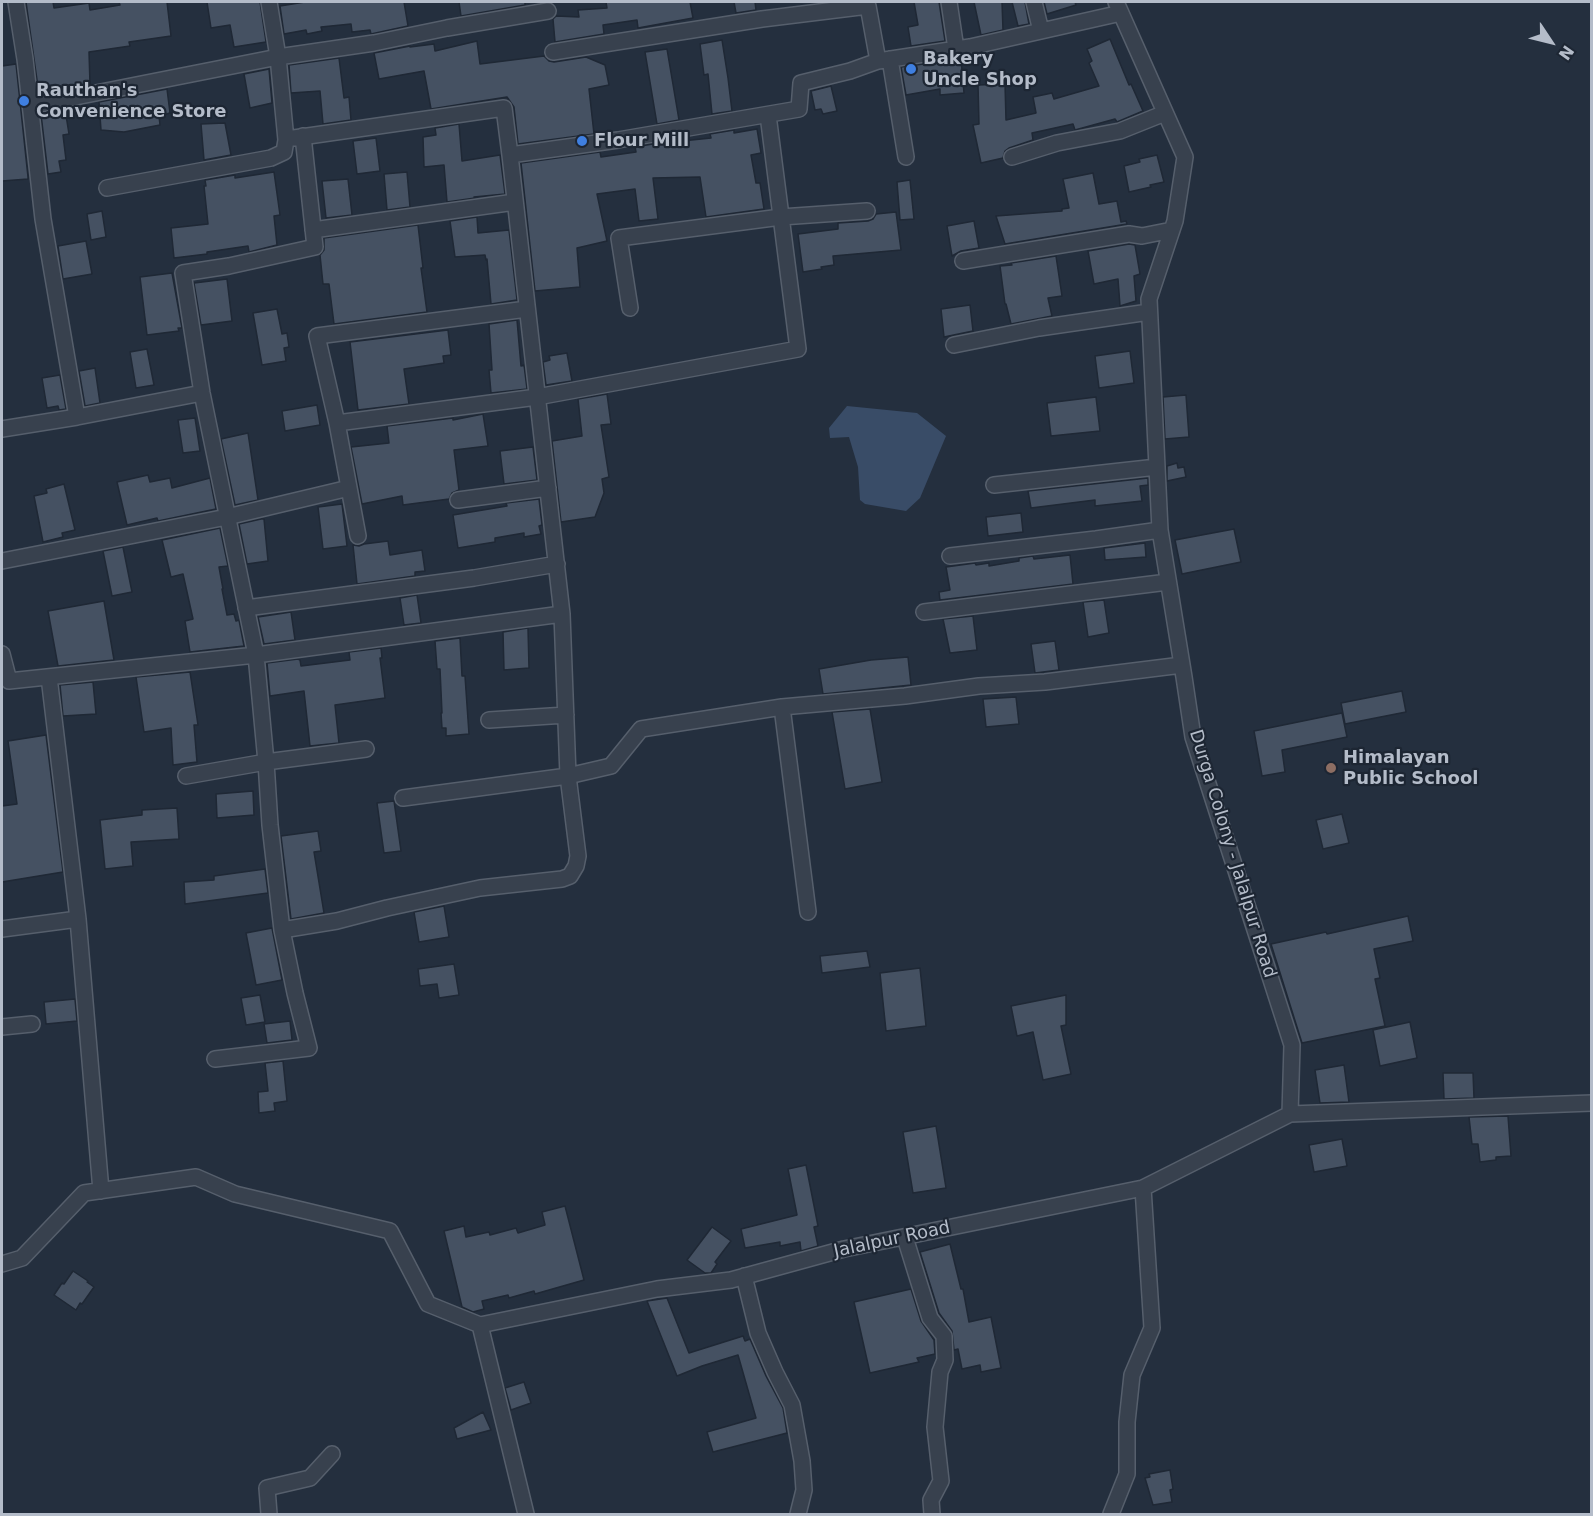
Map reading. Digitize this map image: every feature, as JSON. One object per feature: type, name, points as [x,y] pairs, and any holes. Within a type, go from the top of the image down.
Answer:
[{"type":"street","points":[[16,2],[26,59],[43,219],[77,417]]},
{"type":"street","points":[[107,188],[271,158],[284,152],[286,140],[278,57],[269,2]]},
{"type":"street","points":[[949,2],[956,49]]},
{"type":"street","points":[[1034,2],[1041,31]]},
{"type":"street","points":[[553,52],[714,26],[811,7],[868,6],[884,60],[906,157]]},
{"type":"street","points":[[510,155],[618,140],[799,109],[801,83],[884,60],[956,49],[1041,31],[1119,7]]},
{"type":"street","name":"Durga Colony - Jalalpur Road","points":[[1119,7],[1185,157],[1175,221],[1149,299],[1160,530],[1193,737],[1292,1045],[1290,1114]]},
{"type":"street","points":[[30,106],[278,57],[374,43],[548,11]]},
{"type":"street","points":[[282,930],[337,921],[480,888],[562,879],[570,876],[576,866],[578,856],[568,776],[562,614],[504,108],[286,140]]},
{"type":"street","points":[[1012,157],[1057,143],[1120,131],[1165,112]]},
{"type":"street","points":[[337,423],[537,397],[798,349],[768,115]]},
{"type":"street","points":[[215,1059],[309,1048],[282,930],[270,825],[256,655],[202,393],[183,273],[229,266],[315,247],[303,136]]},
{"type":"street","points":[[314,230],[515,202]]},
{"type":"street","points":[[630,308],[619,238],[781,217],[867,211]]},
{"type":"street","points":[[963,261],[1129,234],[1142,236],[1172,230]]},
{"type":"street","points":[[358,536],[337,423],[317,336],[527,309]]},
{"type":"street","points":[[954,345],[1039,328],[1149,312]]},
{"type":"street","points":[[2,429],[202,393]]},
{"type":"street","points":[[994,485],[1156,467]]},
{"type":"street","points":[[2,561],[227,517],[349,488]]},
{"type":"street","points":[[458,500],[548,488]]},
{"type":"street","points":[[950,556],[1160,530]]},
{"type":"street","points":[[246,608],[474,578],[557,564]]},
{"type":"street","points":[[924,612],[1168,582]]},
{"type":"street","points":[[2,654],[9,681],[256,655],[562,614]]},
{"type":"street","points":[[403,798],[568,776],[611,766],[641,729],[782,707],[905,696],[979,686],[1045,682],[1182,665]]},
{"type":"street","points":[[49,677],[78,919],[100,1191]]},
{"type":"street","points":[[782,707],[808,912]]},
{"type":"street","points":[[489,720],[566,715]]},
{"type":"street","points":[[186,776],[266,762],[366,749]]},
{"type":"street","points":[[2,929],[78,919]]},
{"type":"street","points":[[2,1028],[32,1024]]},
{"type":"street","points":[[1290,1114],[1592,1103]]},
{"type":"street","name":"Jalalpur Road","points":[[480,1325],[657,1289],[731,1280],[844,1249],[1143,1188],[1290,1114]]},
{"type":"street","points":[[2,1264],[22,1258],[84,1193],[196,1177],[234,1194],[390,1231],[428,1304],[480,1325],[526,1515]]},
{"type":"street","points":[[1116,1510],[1127,1474],[1127,1422],[1132,1375],[1152,1328],[1143,1188]]},
{"type":"street","points":[[907,1244],[930,1318],[944,1336],[945,1360],[940,1372],[935,1427],[940,1481],[931,1500],[932,1515]]},
{"type":"street","points":[[744,1276],[758,1333],[792,1405],[802,1461],[804,1490],[798,1515]]},
{"type":"street","points":[[270,1515],[267,1488],[310,1478],[332,1454]]},
{"type":"water","points":[[847,406],[917,413],[946,436],[920,498],[906,511],[865,504],[860,500],[858,467],[849,437],[830,438],[829,428]]},
{"type":"building","points":[[26,2],[53,2],[54,8],[89,3],[90,10],[120,5],[119,2],[167,2],[171,36],[129,42],[130,46],[89,52],[90,84],[68,86],[68,89],[39,94]]},
{"type":"building","points":[[207,2],[260,2],[266,42],[234,47],[230,25],[211,28]]},
{"type":"building","points":[[305,2],[404,2],[408,26],[371,34],[370,30],[352,32],[351,24],[321,27],[322,31],[307,34],[306,30],[284,34],[280,6]]},
{"type":"building","points":[[459,2],[525,2],[525,5],[461,16]]},
{"type":"building","points":[[606,2],[690,2],[693,18],[638,28],[637,20],[603,25],[604,34],[555,42],[553,19],[556,16],[579,17],[578,10],[607,8]]},
{"type":"building","points":[[734,2],[755,2],[756,10],[736,13]]},
{"type":"building","points":[[914,2],[939,2],[945,41],[911,46],[908,27],[918,25]]},
{"type":"building","points":[[974,2],[1002,2],[1003,30],[981,35]]},
{"type":"building","points":[[1012,2],[1025,2],[1029,24],[1018,26]]},
{"type":"building","points":[[1044,2],[1075,2],[1076,5],[1047,14]]},
{"type":"building","points":[[1110,39],[1129,85],[1131,84],[1143,111],[1117,122],[1115,119],[1075,130],[1073,124],[1032,133],[1033,140],[1009,148],[1005,151],[1003,158],[981,163],[973,125],[979,124],[978,85],[1005,84],[1006,120],[1036,113],[1033,97],[1052,93],[1054,99],[1099,86],[1089,63],[1092,61],[1087,49]]},
{"type":"building","points":[[722,40],[732,111],[712,114],[708,74],[704,75],[700,44]]},
{"type":"building","points":[[477,41],[480,64],[544,56],[554,62],[586,57],[605,65],[609,85],[589,89],[594,134],[518,144],[514,107],[507,97],[431,109],[424,71],[379,79],[374,53],[434,44],[435,51]]},
{"type":"building","points":[[667,49],[679,120],[657,124],[645,52]]},
{"type":"building","points":[[339,58],[344,98],[349,97],[351,120],[323,124],[320,91],[291,93],[289,65]]},
{"type":"building","points":[[961,59],[964,93],[940,95],[940,89],[906,95],[901,67]]},
{"type":"building","points":[[16,64],[28,179],[2,181],[2,66]]},
{"type":"building","points":[[269,69],[272,103],[250,108],[244,74]]},
{"type":"building","points":[[831,86],[837,111],[823,114],[821,109],[815,110],[811,91]]},
{"type":"building","points":[[167,89],[170,113],[159,116],[160,125],[124,132],[101,130],[99,102]]},
{"type":"building","points":[[65,109],[69,134],[63,135],[66,160],[59,161],[61,172],[48,174],[41,114]]},
{"type":"building","points":[[225,123],[231,155],[204,160],[201,124]]},
{"type":"building","points":[[459,124],[462,161],[500,155],[505,194],[447,202],[444,165],[424,167],[423,137],[436,135],[435,128]]},
{"type":"building","points":[[757,129],[761,153],[751,155],[756,183],[760,183],[764,209],[706,217],[700,177],[653,178],[658,219],[639,221],[635,189],[597,194],[607,241],[577,248],[580,287],[535,291],[521,163],[600,152],[601,157],[636,152],[635,147],[682,139],[682,141],[711,138],[710,134],[734,130],[734,133]]},
{"type":"building","points":[[376,138],[380,171],[357,174],[353,141]]},
{"type":"building","points":[[1157,155],[1164,182],[1129,192],[1124,166],[1140,162],[1139,159]]},
{"type":"building","points":[[274,172],[280,215],[274,216],[277,245],[249,252],[248,246],[174,258],[171,228],[208,224],[205,180]]},
{"type":"building","points":[[407,172],[410,207],[387,210],[384,174]]},
{"type":"building","points":[[1093,173],[1099,204],[1117,201],[1121,222],[1126,221],[1127,224],[1005,244],[996,216],[1062,211],[1062,209],[1069,208],[1063,179]]},
{"type":"building","points":[[348,179],[352,215],[326,218],[322,181]]},
{"type":"building","points":[[910,180],[914,219],[900,220],[897,182]]},
{"type":"building","points":[[102,211],[106,237],[91,240],[87,214]]},
{"type":"building","points":[[896,212],[901,250],[833,256],[834,265],[803,272],[798,234],[838,229],[838,223],[868,221],[876,214]]},
{"type":"building","points":[[477,217],[478,233],[509,230],[517,300],[491,304],[485,255],[455,257],[450,221]]},
{"type":"building","points":[[974,221],[979,248],[961,251],[952,256],[947,226]]},
{"type":"building","points":[[418,225],[427,312],[334,324],[329,284],[323,284],[320,255],[324,250],[324,238]]},
{"type":"building","points":[[86,241],[92,274],[63,279],[58,246]]},
{"type":"building","points":[[1135,245],[1140,274],[1134,276],[1136,301],[1120,306],[1118,279],[1094,284],[1088,251]]},
{"type":"building","points":[[1056,256],[1062,296],[1048,298],[1052,316],[1011,324],[1005,304],[1000,266]]},
{"type":"building","points":[[172,273],[182,328],[178,328],[179,331],[147,335],[140,277]]},
{"type":"building","points":[[227,279],[232,321],[201,325],[194,283]]},
{"type":"building","points":[[970,305],[973,331],[944,337],[941,309]]},
{"type":"building","points":[[277,309],[282,334],[287,333],[289,347],[284,348],[286,361],[262,365],[253,313]]},
{"type":"building","points":[[517,320],[521,366],[524,365],[527,389],[491,393],[489,324]]},
{"type":"building","points":[[448,330],[451,355],[443,356],[444,363],[404,369],[409,404],[358,410],[350,342]]},
{"type":"building","points":[[147,349],[154,385],[136,388],[130,352]]},
{"type":"building","points":[[1130,351],[1134,383],[1099,388],[1095,356]]},
{"type":"building","points":[[567,353],[572,381],[546,385],[543,362],[550,360],[549,356]]},
{"type":"building","points":[[95,368],[100,403],[85,406],[79,371]]},
{"type":"building","points":[[60,375],[66,409],[59,410],[58,406],[47,408],[42,378]]},
{"type":"building","points":[[607,394],[611,424],[601,425],[609,477],[602,479],[604,493],[595,517],[561,522],[552,441],[582,436],[578,399]]},
{"type":"building","points":[[1186,395],[1189,437],[1165,439],[1163,397]]},
{"type":"building","points":[[1096,397],[1100,431],[1051,436],[1047,403]]},
{"type":"building","points":[[317,405],[320,425],[285,431],[282,411]]},
{"type":"building","points":[[483,414],[488,446],[454,450],[459,490],[452,493],[449,499],[403,505],[402,496],[362,504],[351,447],[389,443],[387,426],[453,418],[453,420]]},
{"type":"building","points":[[195,418],[200,451],[183,453],[178,420]]},
{"type":"building","points":[[248,433],[258,500],[235,505],[221,439]]},
{"type":"building","points":[[533,447],[537,480],[504,484],[500,451]]},
{"type":"building","points":[[1177,463],[1178,468],[1184,467],[1186,477],[1167,481],[1167,466]]},
{"type":"building","points":[[148,475],[150,482],[170,478],[172,488],[210,478],[216,509],[127,525],[117,482]]},
{"type":"building","points":[[1148,478],[1148,485],[1140,486],[1142,501],[1095,506],[1095,500],[1031,508],[1028,491]]},
{"type":"building","points":[[64,484],[75,530],[62,533],[63,537],[43,542],[34,496],[47,493],[46,489]]},
{"type":"building","points":[[539,499],[541,534],[524,537],[524,533],[495,538],[495,542],[458,548],[453,515],[507,506],[506,503]]},
{"type":"building","points":[[342,504],[347,546],[323,549],[318,507]]},
{"type":"building","points":[[1021,513],[1023,532],[988,536],[986,517]]},
{"type":"building","points":[[264,519],[268,561],[247,564],[239,524]]},
{"type":"building","points":[[220,528],[228,566],[219,567],[227,615],[234,614],[236,621],[239,620],[244,646],[190,652],[185,621],[193,619],[183,574],[171,577],[162,540]]},
{"type":"building","points":[[1234,529],[1241,562],[1182,574],[1175,540]]},
{"type":"building","points":[[388,541],[390,555],[422,550],[425,571],[415,572],[415,576],[357,584],[353,545]]},
{"type":"building","points":[[1145,543],[1146,557],[1105,560],[1104,548]]},
{"type":"building","points":[[123,547],[132,592],[112,596],[103,551]]},
{"type":"building","points":[[1070,555],[1073,584],[940,600],[939,592],[950,590],[946,567],[975,563],[976,565],[989,563],[989,566],[1033,556],[1034,559]]},
{"type":"building","points":[[417,595],[421,623],[404,625],[400,598]]},
{"type":"building","points":[[1104,600],[1109,633],[1088,637],[1083,602]]},
{"type":"building","points":[[104,601],[114,660],[58,666],[48,611]]},
{"type":"building","points":[[291,612],[295,640],[264,644],[258,617]]},
{"type":"building","points":[[973,616],[977,650],[950,653],[943,619]]},
{"type":"building","points":[[528,628],[529,668],[504,670],[503,632]]},
{"type":"building","points":[[460,638],[469,734],[446,736],[446,728],[442,728],[440,669],[437,669],[435,641]]},
{"type":"building","points":[[1055,641],[1059,670],[1035,673],[1031,644]]},
{"type":"building","points":[[381,648],[385,698],[335,705],[339,743],[310,746],[304,691],[270,696],[267,663],[298,659],[301,666],[350,660],[349,652]]},
{"type":"building","points":[[908,657],[911,685],[823,694],[819,669],[871,660]]},
{"type":"building","points":[[190,672],[198,725],[194,725],[197,762],[173,765],[171,728],[144,732],[136,677]]},
{"type":"building","points":[[93,682],[96,714],[63,716],[60,685]]},
{"type":"building","points":[[1402,691],[1406,712],[1345,724],[1341,703]]},
{"type":"building","points":[[1016,697],[1019,724],[986,727],[983,699]]},
{"type":"building","points":[[870,709],[882,782],[845,789],[832,712]]},
{"type":"building","name":"Himalayan Public School","points":[[1342,713],[1347,737],[1282,750],[1285,772],[1262,776],[1254,731]]},
{"type":"building","points":[[46,735],[63,872],[2,882],[2,806],[17,804],[8,741]]},
{"type":"building","points":[[253,791],[254,815],[217,818],[216,794]]},
{"type":"building","points":[[394,801],[401,851],[384,853],[377,803]]},
{"type":"building","points":[[177,808],[179,839],[131,842],[133,866],[105,869],[100,820],[142,815],[142,810]]},
{"type":"building","points":[[1342,814],[1349,843],[1323,849],[1316,820]]},
{"type":"building","points":[[318,831],[321,851],[314,852],[324,913],[291,919],[281,836]]},
{"type":"building","points":[[265,869],[268,893],[185,904],[184,882],[214,880],[214,876]]},
{"type":"building","points":[[444,906],[449,937],[419,942],[414,912]]},
{"type":"building","points":[[1408,916],[1413,941],[1374,949],[1380,978],[1375,979],[1385,1026],[1302,1043],[1271,944]]},
{"type":"building","points":[[272,928],[282,980],[256,985],[246,933]]},
{"type":"building","points":[[867,951],[870,967],[822,973],[820,956]]},
{"type":"building","points":[[454,964],[459,995],[439,998],[437,984],[420,986],[418,969]]},
{"type":"building","points":[[920,968],[926,1026],[886,1031],[880,973]]},
{"type":"building","points":[[260,995],[265,1022],[246,1025],[241,998]]},
{"type":"building","points":[[1066,995],[1066,1025],[1061,1026],[1071,1074],[1043,1080],[1033,1032],[1017,1036],[1011,1006]]},
{"type":"building","points":[[75,999],[77,1021],[46,1024],[44,1002]]},
{"type":"building","points":[[290,1021],[292,1040],[267,1043],[264,1024]]},
{"type":"building","points":[[1410,1022],[1417,1058],[1380,1066],[1373,1030]]},
{"type":"building","points":[[283,1061],[287,1101],[274,1103],[275,1111],[259,1113],[258,1092],[268,1091],[265,1063]]},
{"type":"building","points":[[1344,1065],[1349,1102],[1320,1103],[1315,1070]]},
{"type":"building","points":[[1443,1073],[1473,1073],[1474,1098],[1444,1099]]},
{"type":"building","points":[[1508,1116],[1511,1156],[1496,1157],[1496,1160],[1480,1162],[1478,1144],[1472,1144],[1469,1117]]},
{"type":"building","points":[[936,1126],[946,1188],[913,1193],[903,1132]]},
{"type":"building","points":[[1342,1139],[1347,1166],[1314,1172],[1309,1145]]},
{"type":"building","points":[[806,1165],[818,1226],[814,1227],[818,1246],[801,1251],[800,1242],[780,1246],[780,1242],[745,1248],[741,1229],[797,1215],[788,1169]]},
{"type":"building","points":[[565,1206],[584,1280],[535,1294],[534,1291],[509,1298],[508,1295],[482,1301],[484,1309],[473,1312],[462,1307],[444,1231],[464,1226],[466,1237],[489,1232],[490,1235],[516,1228],[518,1233],[545,1225],[542,1212]]},
{"type":"building","points":[[712,1227],[731,1241],[715,1262],[717,1264],[711,1273],[705,1273],[687,1260]]},
{"type":"building","points":[[950,1244],[961,1289],[963,1289],[969,1322],[991,1317],[1001,1368],[981,1372],[980,1365],[962,1369],[958,1349],[954,1350],[952,1331],[939,1313],[920,1252]]},
{"type":"building","points":[[73,1271],[94,1287],[76,1310],[54,1295]]},
{"type":"building","points":[[911,1289],[921,1321],[934,1340],[935,1354],[917,1358],[919,1362],[870,1373],[854,1302]]},
{"type":"building","points":[[667,1298],[689,1353],[743,1336],[745,1341],[750,1339],[783,1408],[787,1433],[713,1452],[707,1432],[756,1418],[738,1355],[677,1376],[647,1301]]},
{"type":"building","points":[[524,1382],[531,1403],[511,1410],[505,1388]]},
{"type":"building","points":[[483,1412],[491,1430],[457,1439],[454,1428]]},
{"type":"building","points":[[1170,1470],[1173,1489],[1170,1490],[1172,1502],[1153,1505],[1145,1478],[1150,1477],[1149,1474]]},
{"type":"place","name":"Bakery Uncle Shop","points":[[911,69]]},
{"type":"place","name":"Rauthan's Convenience Store","points":[[24,101]]},
{"type":"place","name":"Flour Mill","points":[[582,141]]},
{"type":"place","name":"Himalayan Public School","points":[[1331,768]]}]
